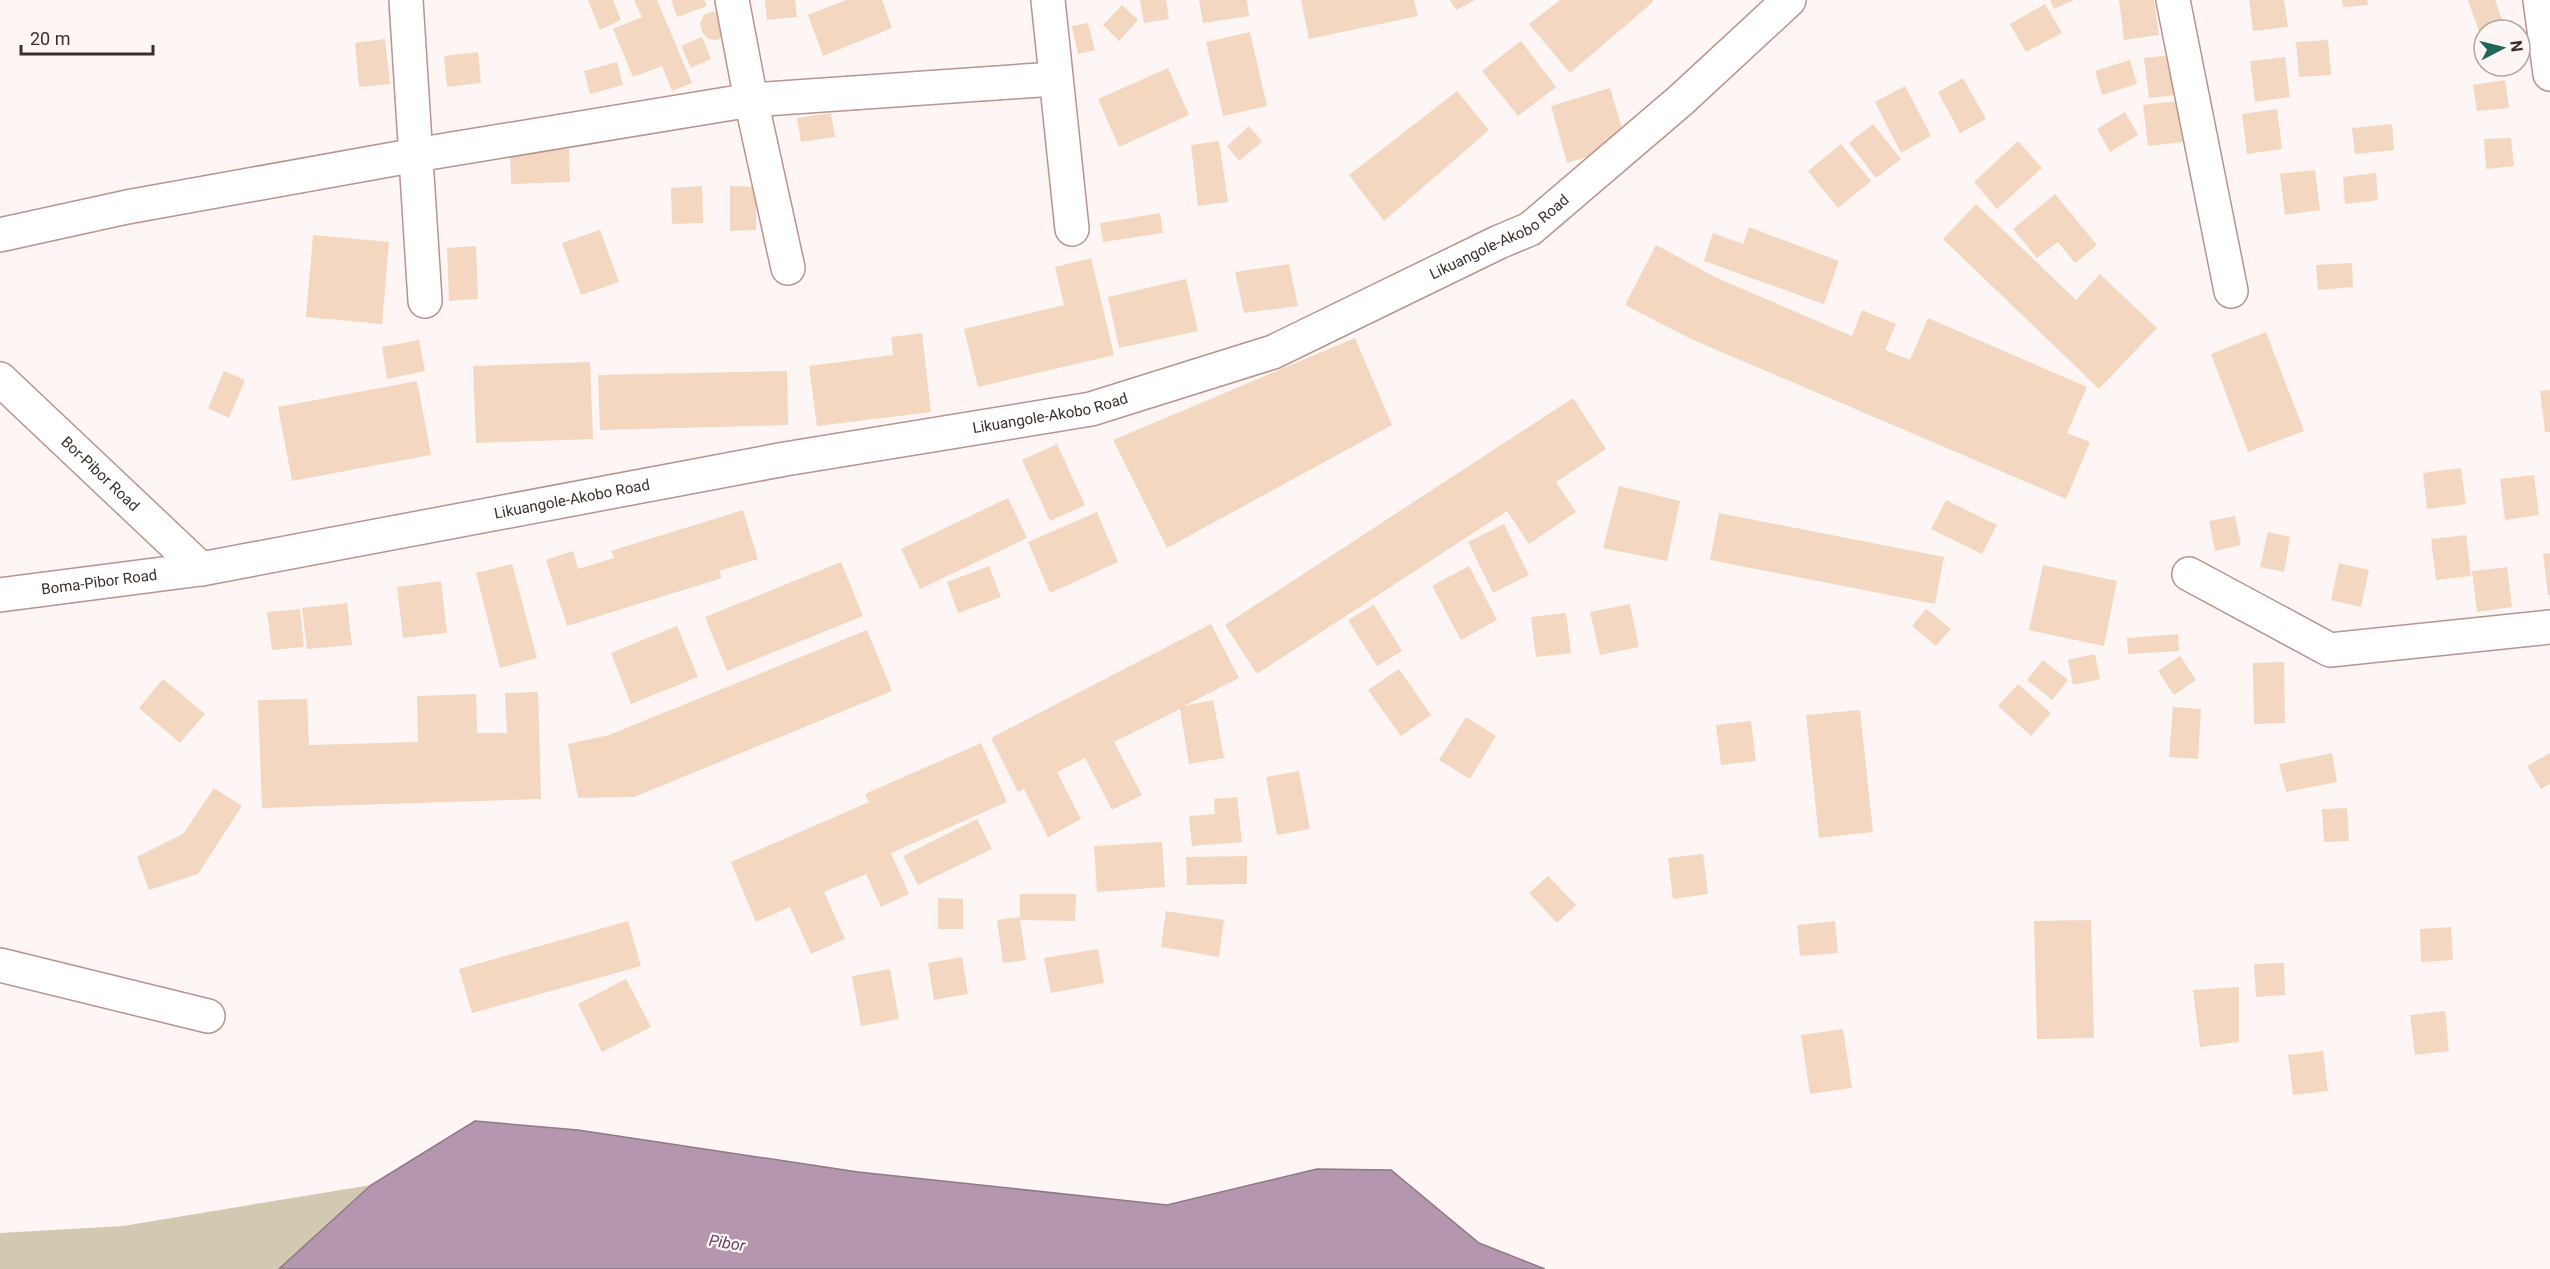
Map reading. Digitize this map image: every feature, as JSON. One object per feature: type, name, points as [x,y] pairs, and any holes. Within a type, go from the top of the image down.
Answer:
[{"type":"street","points":[[406,0],[425,301]]},
{"type":"street","points":[[732,0],[751,100],[788,268]]},
{"type":"street","points":[[1048,0],[1054,79],[1072,229]]},
{"type":"street","name":"Likuangole-Akobo Road","points":[[201,569],[784,459],[1091,409],[1273,352],[1530,229],[1681,100],[1790,0]]},
{"type":"street","points":[[2173,0],[2231,291]]},
{"type":"street","points":[[2540,0],[2550,74]]},
{"type":"street","points":[[0,235],[127,207],[416,155],[751,100],[1054,79]]},
{"type":"street","name":"Bor-Pibor Road","points":[[0,379],[201,569]]},
{"type":"street","name":"Boma-Pibor Road","points":[[0,595],[201,569]]},
{"type":"street","points":[[2189,574],[2330,650],[2550,627]]},
{"type":"street","points":[[0,965],[208,1016]]},
{"type":"shaded area","points":[[371,1185],[279,1269],[0,1269],[0,1233],[123,1226]]},
{"type":"water","name":"Pibor","points":[[475,1121],[578,1130],[858,1172],[1167,1205],[1317,1169],[1391,1170],[1479,1243],[1545,1269],[279,1269],[371,1185]]},
{"type":"building","points":[[588,0],[613,0],[621,20],[600,30]]},
{"type":"building","points":[[634,0],[657,0],[692,83],[672,91],[662,66],[633,77],[613,29],[642,17]]},
{"type":"building","points":[[671,0],[704,0],[707,6],[677,17]]},
{"type":"building","points":[[765,0],[795,0],[797,17],[767,20]]},
{"type":"building","points":[[846,0],[882,0],[892,28],[823,56],[808,15]]},
{"type":"building","points":[[1140,0],[1166,0],[1169,19],[1144,23]]},
{"type":"building","points":[[1199,0],[1247,0],[1249,16],[1203,23]]},
{"type":"building","points":[[1301,0],[1414,0],[1418,16],[1309,39]]},
{"type":"building","points":[[1450,0],[1475,0],[1456,10]]},
{"type":"building","points":[[1560,0],[1652,0],[1653,2],[1570,73],[1529,24]]},
{"type":"building","points":[[2050,0],[2074,0],[2054,9]]},
{"type":"building","points":[[2119,0],[2154,0],[2159,35],[2124,40]]},
{"type":"building","points":[[2249,0],[2284,0],[2288,27],[2253,31]]},
{"type":"building","points":[[2342,0],[2367,0],[2368,5],[2343,7]]},
{"type":"building","points":[[2468,0],[2495,0],[2501,18],[2474,18]]},
{"type":"building","points":[[2045,4],[2062,33],[2026,52],[2010,24]]},
{"type":"building","points":[[1122,5],[1138,20],[1119,41],[1103,25]]},
{"type":"building","points":[[712,12],[721,13],[724,36],[717,40],[708,39],[702,32],[700,23],[704,15]]},
{"type":"building","points":[[1088,23],[1095,50],[1078,54],[1072,26]]},
{"type":"building","points":[[1250,32],[1267,106],[1223,116],[1206,42]]},
{"type":"building","points":[[702,37],[711,59],[691,68],[681,46]]},
{"type":"building","points":[[385,39],[390,84],[359,87],[355,43]]},
{"type":"building","points":[[2328,40],[2331,75],[2299,77],[2296,42]]},
{"type":"building","points":[[1521,41],[1556,87],[1518,116],[1482,71]]},
{"type":"building","points":[[478,52],[481,83],[447,87],[444,56]]},
{"type":"building","points":[[2179,54],[2184,94],[2149,98],[2144,58]]},
{"type":"building","points":[[2285,57],[2290,97],[2255,102],[2250,61]]},
{"type":"building","points":[[2130,60],[2137,84],[2102,95],[2095,71]]},
{"type":"building","points":[[617,62],[623,85],[590,94],[584,71]]},
{"type":"building","points":[[1168,68],[1189,115],[1119,147],[1098,99]]},
{"type":"building","points":[[1963,78],[1986,119],[1960,133],[1938,92]]},
{"type":"building","points":[[2505,80],[2509,108],[2477,111],[2473,85]]},
{"type":"building","points":[[1905,86],[1931,136],[1901,153],[1875,102]]},
{"type":"building","points":[[1610,88],[1627,145],[1567,163],[1551,106]]},
{"type":"building","points":[[1457,91],[1489,130],[1384,221],[1349,175]]},
{"type":"building","points":[[2178,101],[2183,142],[2148,146],[2143,105]]},
{"type":"building","points":[[2277,109],[2282,149],[2247,154],[2242,114]]},
{"type":"building","points":[[2125,112],[2138,135],[2110,152],[2097,129]]},
{"type":"building","points":[[831,113],[835,137],[801,142],[797,118]]},
{"type":"building","points":[[1873,124],[1901,159],[1876,178],[1849,143]]},
{"type":"building","points":[[2392,124],[2394,150],[2355,154],[2352,128]]},
{"type":"building","points":[[1249,126],[1262,142],[1239,161],[1227,146]]},
{"type":"building","points":[[2511,138],[2514,166],[2486,169],[2484,139]]},
{"type":"building","points":[[1219,141],[1228,202],[1198,206],[1191,145]]},
{"type":"building","points":[[2018,141],[2042,168],[1997,209],[1974,182]]},
{"type":"building","points":[[1841,144],[1871,181],[1838,208],[1808,171]]},
{"type":"building","points":[[569,149],[570,182],[511,184],[510,152]]},
{"type":"building","points":[[2315,170],[2320,210],[2285,215],[2280,174]]},
{"type":"building","points":[[2376,173],[2378,200],[2345,204],[2343,177]]},
{"type":"building","points":[[702,186],[703,223],[672,224],[671,188]]},
{"type":"building","points":[[730,186],[756,187],[756,230],[730,231]]},
{"type":"building","points":[[2055,194],[2097,245],[2075,263],[2058,242],[2037,258],[2013,229]]},
{"type":"building","points":[[1976,204],[2076,300],[2100,274],[2157,328],[2099,389],[1943,239]]},
{"type":"building","points":[[1160,213],[1163,233],[1103,242],[1100,223]]},
{"type":"building","points":[[1749,227],[1839,261],[1824,304],[1704,261],[1713,233],[1743,244]]},
{"type":"building","points":[[600,230],[619,282],[581,295],[562,243]]},
{"type":"building","points":[[313,235],[389,242],[382,324],[306,317]]},
{"type":"building","points":[[1656,245],[1717,278],[1852,336],[1862,310],[1896,324],[1885,350],[1910,360],[1928,318],[2087,387],[2067,433],[2090,442],[2066,499],[1691,339],[1625,305]]},
{"type":"building","points":[[476,246],[478,299],[449,301],[447,248]]},
{"type":"building","points":[[1091,258],[1114,355],[978,387],[964,329],[1064,305],[1055,267]]},
{"type":"building","points":[[2352,263],[2353,287],[2318,290],[2316,265]]},
{"type":"building","points":[[1289,264],[1298,306],[1244,313],[1235,272]]},
{"type":"building","points":[[1186,279],[1198,331],[1119,348],[1108,297]]},
{"type":"building","points":[[2266,332],[2304,431],[2248,452],[2211,354]]},
{"type":"building","points":[[922,333],[931,412],[817,426],[809,366],[893,355],[891,337]]},
{"type":"building","points":[[1355,338],[1392,425],[1167,548],[1113,440]]},
{"type":"building","points":[[419,340],[425,371],[387,379],[382,347]]},
{"type":"building","points":[[590,362],[593,439],[476,443],[473,366]]},
{"type":"building","points":[[224,371],[245,380],[229,418],[208,408]]},
{"type":"building","points":[[787,371],[788,425],[600,430],[598,375]]},
{"type":"building","points":[[417,381],[431,455],[292,481],[278,407]]},
{"type":"building","points":[[2550,390],[2550,432],[2545,432],[2540,391]]},
{"type":"building","points":[[1573,398],[1606,449],[1556,482],[1576,512],[1529,544],[1507,511],[1257,674],[1225,625]]},
{"type":"building","points":[[1057,444],[1085,505],[1050,521],[1022,460]]},
{"type":"building","points":[[2461,468],[2466,504],[2427,509],[2423,473]]},
{"type":"building","points":[[2534,475],[2539,515],[2505,520],[2500,479]]},
{"type":"building","points":[[1619,486],[1680,501],[1667,561],[1603,548]]},
{"type":"building","points":[[1008,498],[1027,538],[920,589],[901,549]]},
{"type":"building","points":[[1946,500],[1997,525],[1982,554],[1931,529]]},
{"type":"building","points":[[743,510],[758,559],[719,571],[722,578],[567,626],[546,560],[573,551],[578,569],[614,558],[611,551]]},
{"type":"building","points":[[1097,512],[1118,562],[1050,593],[1028,542]]},
{"type":"building","points":[[1719,513],[1944,557],[1935,604],[1710,560]]},
{"type":"building","points":[[2235,516],[2241,545],[2215,551],[2209,521]]},
{"type":"building","points":[[1504,524],[1529,575],[1493,593],[1468,542]]},
{"type":"building","points":[[2268,532],[2290,537],[2284,572],[2260,567]]},
{"type":"building","points":[[2466,535],[2471,576],[2436,580],[2431,539]]},
{"type":"building","points":[[2550,553],[2550,595],[2548,595],[2543,554]]},
{"type":"building","points":[[841,562],[863,616],[727,671],[705,617]]},
{"type":"building","points":[[2339,563],[2369,570],[2361,607],[2331,600]]},
{"type":"building","points":[[512,564],[537,658],[500,668],[476,573]]},
{"type":"building","points":[[2043,565],[2117,581],[2104,646],[2029,630]]},
{"type":"building","points":[[989,566],[1001,597],[958,613],[947,582]]},
{"type":"building","points":[[1469,566],[1497,620],[1461,640],[1432,586]]},
{"type":"building","points":[[2507,567],[2512,607],[2477,612],[2472,571]]},
{"type":"building","points":[[441,581],[447,633],[403,638],[397,587]]},
{"type":"building","points":[[347,603],[352,645],[307,649],[302,608]]},
{"type":"building","points":[[1630,604],[1639,647],[1600,655],[1590,612]]},
{"type":"building","points":[[1374,605],[1402,651],[1377,666],[1348,620]]},
{"type":"building","points":[[300,609],[304,647],[272,650],[267,612]]},
{"type":"building","points":[[1926,609],[1951,629],[1936,646],[1912,626]]},
{"type":"building","points":[[1566,613],[1571,653],[1536,657],[1531,617]]},
{"type":"building","points":[[1211,624],[1239,678],[1184,706],[1213,700],[1224,758],[1189,764],[1180,709],[1114,742],[1142,795],[1112,810],[1085,758],[1057,772],[1081,819],[1048,837],[1024,789],[1018,792],[991,738]]},
{"type":"building","points":[[677,626],[698,677],[631,704],[611,653]]},
{"type":"building","points":[[867,630],[892,691],[634,797],[578,798],[568,744],[609,735]]},
{"type":"building","points":[[2178,634],[2179,651],[2128,654],[2127,638]]},
{"type":"building","points":[[2095,654],[2100,679],[2073,685],[2068,660]]},
{"type":"building","points":[[2180,656],[2196,680],[2174,695],[2158,671]]},
{"type":"building","points":[[2043,660],[2068,680],[2052,700],[2027,680]]},
{"type":"building","points":[[2284,662],[2285,723],[2254,724],[2253,663]]},
{"type":"building","points":[[1399,669],[1431,715],[1401,736],[1368,690]]},
{"type":"building","points":[[163,679],[205,714],[180,743],[139,708]]},
{"type":"building","points":[[2018,684],[2051,713],[2031,736],[1998,706]]},
{"type":"building","points":[[538,692],[541,799],[262,808],[258,700],[307,699],[309,745],[418,742],[417,696],[476,694],[477,733],[507,733],[505,693]]},
{"type":"building","points":[[2173,707],[2201,709],[2198,759],[2169,757]]},
{"type":"building","points":[[1860,710],[1873,832],[1819,838],[1806,715]]},
{"type":"building","points":[[1466,717],[1496,736],[1470,779],[1439,760]]},
{"type":"building","points":[[1751,721],[1756,761],[1721,765],[1716,725]]},
{"type":"building","points":[[981,743],[1007,802],[891,853],[909,894],[881,907],[866,874],[824,892],[845,939],[811,954],[790,907],[756,922],[731,862],[869,802],[865,794]]},
{"type":"building","points":[[2332,753],[2337,782],[2286,792],[2279,764]]},
{"type":"building","points":[[2550,753],[2550,784],[2541,789],[2527,766]]},
{"type":"building","points":[[1299,771],[1310,829],[1277,835],[1266,777]]},
{"type":"building","points":[[214,788],[242,806],[198,874],[149,890],[137,857],[183,834]]},
{"type":"building","points":[[1237,797],[1242,842],[1192,846],[1189,816],[1215,814],[1214,799]]},
{"type":"building","points":[[2347,808],[2349,841],[2324,842],[2322,809]]},
{"type":"building","points":[[977,819],[992,849],[918,885],[903,856]]},
{"type":"building","points":[[1162,842],[1165,887],[1097,892],[1094,846]]},
{"type":"building","points":[[1703,854],[1708,894],[1673,899],[1668,858]]},
{"type":"building","points":[[1247,856],[1247,884],[1187,885],[1186,857]]},
{"type":"building","points":[[1548,876],[1576,905],[1557,923],[1529,893]]},
{"type":"building","points":[[1020,894],[1076,894],[1075,921],[1020,920],[1026,960],[1003,963],[997,920],[1020,917]]},
{"type":"building","points":[[938,898],[963,899],[963,929],[938,929]]},
{"type":"building","points":[[1166,911],[1224,920],[1219,957],[1161,947]]},
{"type":"building","points":[[2091,920],[2094,1038],[2037,1039],[2034,921]]},
{"type":"building","points":[[628,921],[641,966],[472,1013],[459,969]]},
{"type":"building","points":[[1835,921],[1838,953],[1800,956],[1797,925]]},
{"type":"building","points":[[2451,927],[2453,960],[2421,962],[2420,929]]},
{"type":"building","points":[[1098,949],[1104,983],[1051,993],[1044,958]]},
{"type":"building","points":[[962,957],[968,994],[934,1000],[928,963]]},
{"type":"building","points":[[2284,963],[2285,995],[2256,997],[2254,964]]},
{"type":"building","points":[[890,969],[899,1019],[861,1026],[852,976]]},
{"type":"building","points":[[626,979],[651,1027],[602,1052],[578,1004]]},
{"type":"building","points":[[2239,987],[2239,1042],[2200,1047],[2193,990]]},
{"type":"building","points":[[2445,1011],[2449,1051],[2415,1055],[2410,1015]]},
{"type":"building","points":[[1843,1029],[1852,1088],[1810,1094],[1801,1035]]},
{"type":"building","points":[[2323,1051],[2328,1091],[2293,1095],[2288,1055]]}]
